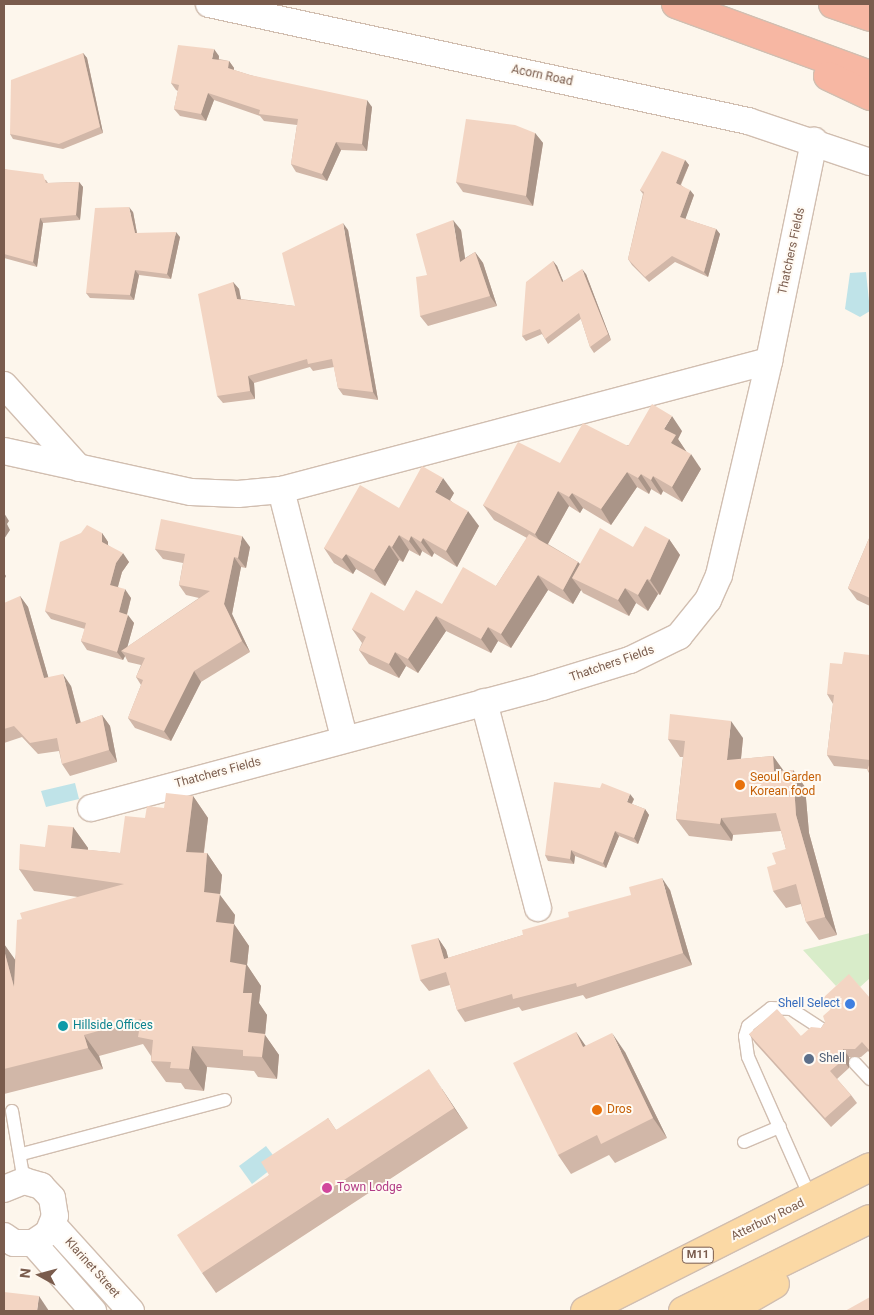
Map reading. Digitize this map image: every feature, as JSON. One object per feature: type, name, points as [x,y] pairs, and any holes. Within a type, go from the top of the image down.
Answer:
[{"type":"highway","points":[[676,4],[870,75]]},
{"type":"highway","points":[[833,4],[870,17]]},
{"type":"highway","points":[[770,38],[833,78],[870,96]]},
{"type":"main road","name":"Atterbury Road","points":[[585,1311],[811,1199],[870,1166]]},
{"type":"main road","points":[[683,1311],[864,1223]]},
{"type":"main road","points":[[728,1311],[827,1254],[864,1223]]},
{"type":"street","name":"Acorn Road","points":[[209,4],[748,121],[814,141],[870,162]]},
{"type":"street","name":"Thatchers Fields","points":[[91,808],[344,738],[484,702],[630,660],[661,648],[695,620],[708,600],[719,575],[769,361],[814,141]]},
{"type":"street","points":[[4,452],[191,492],[238,494],[281,490],[769,361]]},
{"type":"street","points":[[4,385],[79,468]]},
{"type":"street","points":[[281,490],[344,738]]},
{"type":"street","points":[[484,702],[538,908]]},
{"type":"street","points":[[4,1236],[14,1243],[33,1243],[48,1233],[53,1225],[55,1216],[52,1198],[40,1186],[14,1185]]},
{"type":"street","name":"Klarinet Street","points":[[53,1225],[131,1311]]},
{"type":"street","points":[[33,1243],[93,1311]]},
{"type":"lane","points":[[811,1199],[744,1046],[748,1026],[772,1008],[782,1007],[795,1011],[823,1030]]},
{"type":"lane","points":[[855,1063],[870,1079]]},
{"type":"lane","points":[[22,1154],[226,1100]]},
{"type":"lane","points":[[12,1111],[22,1154],[14,1185]]},
{"type":"lane","points":[[744,1142],[780,1127]]},
{"type":"green space","points":[[870,933],[870,978],[860,987],[849,975],[836,986],[803,950]]},
{"type":"water","points":[[866,272],[870,311],[860,317],[845,309],[850,273]]},
{"type":"water","points":[[75,783],[79,799],[46,807],[41,791]]},
{"type":"water","points":[[266,1146],[279,1163],[252,1184],[239,1166]]},
{"type":"building","points":[[178,45],[214,49],[212,59],[229,61],[228,68],[250,75],[367,100],[362,144],[336,142],[322,174],[291,164],[298,119],[259,114],[260,110],[208,93],[201,114],[174,109],[179,85],[171,83]]},
{"type":"building","points":[[83,53],[100,127],[59,144],[10,134],[11,80]]},
{"type":"building","points":[[466,119],[515,125],[535,133],[526,196],[456,182]]},
{"type":"building","points":[[662,151],[685,160],[676,183],[690,190],[680,217],[716,229],[704,272],[672,256],[645,277],[628,259],[644,192],[640,190]]},
{"type":"building","points":[[4,169],[43,174],[46,183],[79,182],[76,215],[40,218],[33,262],[4,254]]},
{"type":"building","points":[[129,207],[135,233],[176,232],[167,274],[135,270],[130,295],[86,293],[95,208]]},
{"type":"building","points":[[453,220],[460,262],[475,252],[490,296],[420,316],[416,277],[427,275],[416,234]]},
{"type":"building","points":[[343,223],[373,392],[338,388],[332,359],[308,364],[307,359],[248,376],[250,391],[217,396],[198,294],[233,282],[237,299],[295,306],[282,253]]},
{"type":"building","points":[[553,261],[562,282],[582,269],[608,334],[590,347],[579,313],[545,339],[540,329],[522,336],[526,282]]},
{"type":"building","points":[[652,404],[672,416],[664,429],[676,435],[671,443],[691,454],[672,487],[653,476],[651,480],[641,474],[638,478],[627,472],[601,509],[572,493],[569,497],[558,491],[535,534],[483,505],[518,442],[560,463],[583,423],[628,446]]},
{"type":"building","points":[[422,466],[443,478],[435,492],[468,511],[446,551],[423,538],[421,542],[411,536],[409,541],[399,535],[392,547],[389,545],[374,570],[346,554],[342,559],[324,548],[360,485],[399,508]]},
{"type":"building","points":[[161,519],[242,536],[238,558],[234,557],[224,604],[242,641],[194,671],[164,731],[128,718],[143,680],[136,677],[145,658],[121,651],[210,591],[179,585],[185,554],[155,549]]},
{"type":"building","points":[[87,525],[102,533],[102,542],[123,553],[116,563],[110,585],[125,589],[119,612],[128,615],[117,652],[81,641],[86,623],[45,611],[60,542],[81,533]]},
{"type":"building","points":[[645,526],[669,539],[650,580],[647,579],[638,595],[625,588],[618,600],[572,578],[600,528],[633,547]]},
{"type":"building","points":[[529,534],[578,562],[563,590],[538,575],[501,634],[488,627],[481,639],[436,616],[408,659],[395,652],[389,664],[359,650],[366,637],[352,629],[371,592],[404,611],[416,590],[442,604],[463,567],[496,586]]},
{"type":"building","points":[[870,536],[870,598],[848,588]]},
{"type":"building","points":[[20,596],[44,678],[63,674],[76,724],[102,715],[109,750],[62,764],[57,738],[30,743],[14,726],[4,729],[4,603]]},
{"type":"building","points":[[844,652],[870,655],[870,760],[827,755],[834,695],[827,694],[830,663],[842,664]]},
{"type":"building","points":[[670,714],[731,721],[727,760],[773,756],[774,771],[793,770],[796,815],[825,917],[806,922],[796,884],[773,891],[767,867],[776,864],[772,853],[786,849],[776,813],[721,818],[720,824],[676,819],[685,741],[668,739]]},
{"type":"building","points":[[554,782],[600,788],[602,783],[630,794],[627,802],[645,809],[634,838],[615,831],[603,863],[571,850],[570,859],[545,855]]},
{"type":"building","points":[[166,793],[193,796],[186,852],[207,853],[204,892],[220,894],[216,922],[234,924],[230,962],[246,965],[243,993],[252,993],[248,1032],[265,1034],[262,1057],[243,1056],[243,1050],[192,1046],[189,1069],[170,1068],[171,1062],[151,1061],[153,1040],[138,1037],[141,1019],[84,1035],[88,1048],[4,1069],[4,950],[14,987],[17,920],[22,919],[20,913],[124,884],[19,869],[20,844],[45,847],[48,825],[73,827],[71,848],[120,853],[125,816],[145,818],[147,806],[164,808]]},
{"type":"building","points":[[662,878],[683,953],[577,987],[576,983],[513,999],[512,994],[457,1010],[446,972],[420,980],[411,945],[438,938],[444,959],[523,935],[522,930],[569,917],[568,912],[631,895],[629,887]]},
{"type":"building","points":[[849,974],[870,998],[870,1051],[862,1042],[855,1049],[843,1049],[843,1060],[830,1071],[851,1095],[825,1118],[749,1034],[777,1009],[801,1036],[811,1027],[821,1028],[825,1022],[823,1016],[832,1008],[823,998]]},
{"type":"building","name":"Dros","points":[[576,1032],[583,1047],[612,1033],[653,1118],[601,1144],[597,1135],[558,1155],[513,1063]]},
{"type":"building","points":[[429,1069],[454,1108],[202,1273],[177,1235],[269,1175],[261,1162],[328,1118],[336,1130]]},
{"type":"building","points":[[4,1292],[39,1296],[37,1311],[4,1311]]},
{"type":"building","points":[[870,1297],[870,1311],[845,1311]]},
{"type":"place","name":"Seoul Garden Korean food","points":[[740,785]]},
{"type":"place","name":"Shell Select","points":[[850,1004]]},
{"type":"place","name":"Hillside Offices","points":[[63,1026]]},
{"type":"place","name":"Shell","points":[[809,1059]]},
{"type":"place","name":"Dros","points":[[597,1110]]},
{"type":"place","name":"Town Lodge","points":[[327,1188]]}]
